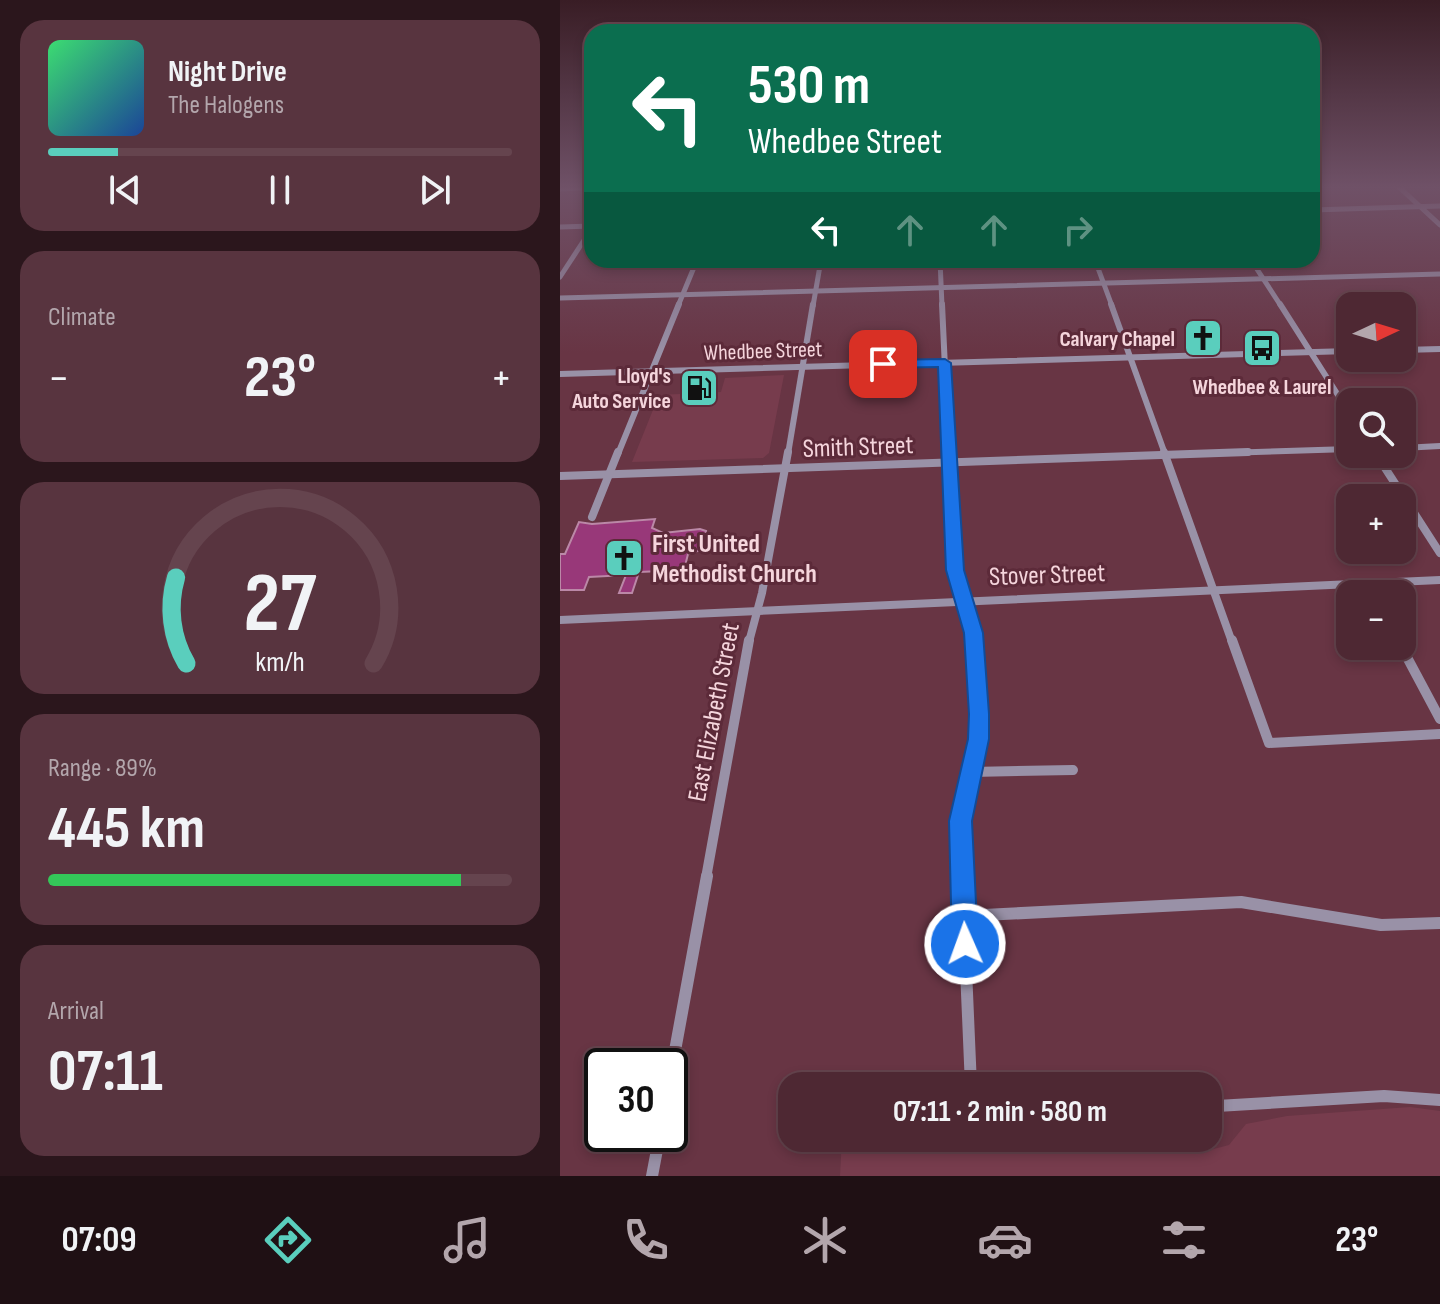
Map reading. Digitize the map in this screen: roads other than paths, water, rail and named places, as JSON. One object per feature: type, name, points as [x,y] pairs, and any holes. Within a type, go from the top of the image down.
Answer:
[{"type":"street","points":[[560,277],[582,243]]},
{"type":"street","points":[[592,517],[693,268]]},
{"type":"street","name":"East Elizabeth Street","points":[[676,1048],[786,468],[820,268]]},
{"type":"street","points":[[940,268],[955,570],[973,633],[979,714],[979,739],[960,821],[970,1072]]},
{"type":"street","points":[[1098,268],[1269,743],[1440,734]]},
{"type":"street","points":[[1256,268],[1336,392]]},
{"type":"street","points":[[560,298],[1440,274]]},
{"type":"street","points":[[1416,350],[1440,349]]},
{"type":"street","name":"Whedbee Street","points":[[560,374],[1336,351]]},
{"type":"street","points":[[1416,447],[1440,446]]},
{"type":"street","name":"Smith Street","points":[[560,476],[1336,450]]},
{"type":"street","points":[[1385,468],[1440,553]]},
{"type":"street","name":"Stover Street","points":[[1416,581],[1440,580]]},
{"type":"street","name":"Stover Street","points":[[560,620],[1336,584]]},
{"type":"street","points":[[1408,660],[1440,719]]},
{"type":"street","points":[[971,772],[1073,770]]},
{"type":"street","points":[[964,916],[1241,902],[1381,925],[1440,923]]},
{"type":"street","points":[[1222,1106],[1247,1107],[1384,1095],[1440,1100]]},
{"type":"street","points":[[652,1176],[657,1152]]},
{"type":"place","name":"Calvary Chapel","points":[[1203,338]]},
{"type":"place","name":"Whedbee & Laurel","points":[[1262,348]]},
{"type":"place","name":"Lloyd's Auto Service","points":[[699,388]]},
{"type":"place","name":"First United Methodist Church","points":[[624,558]]}]
